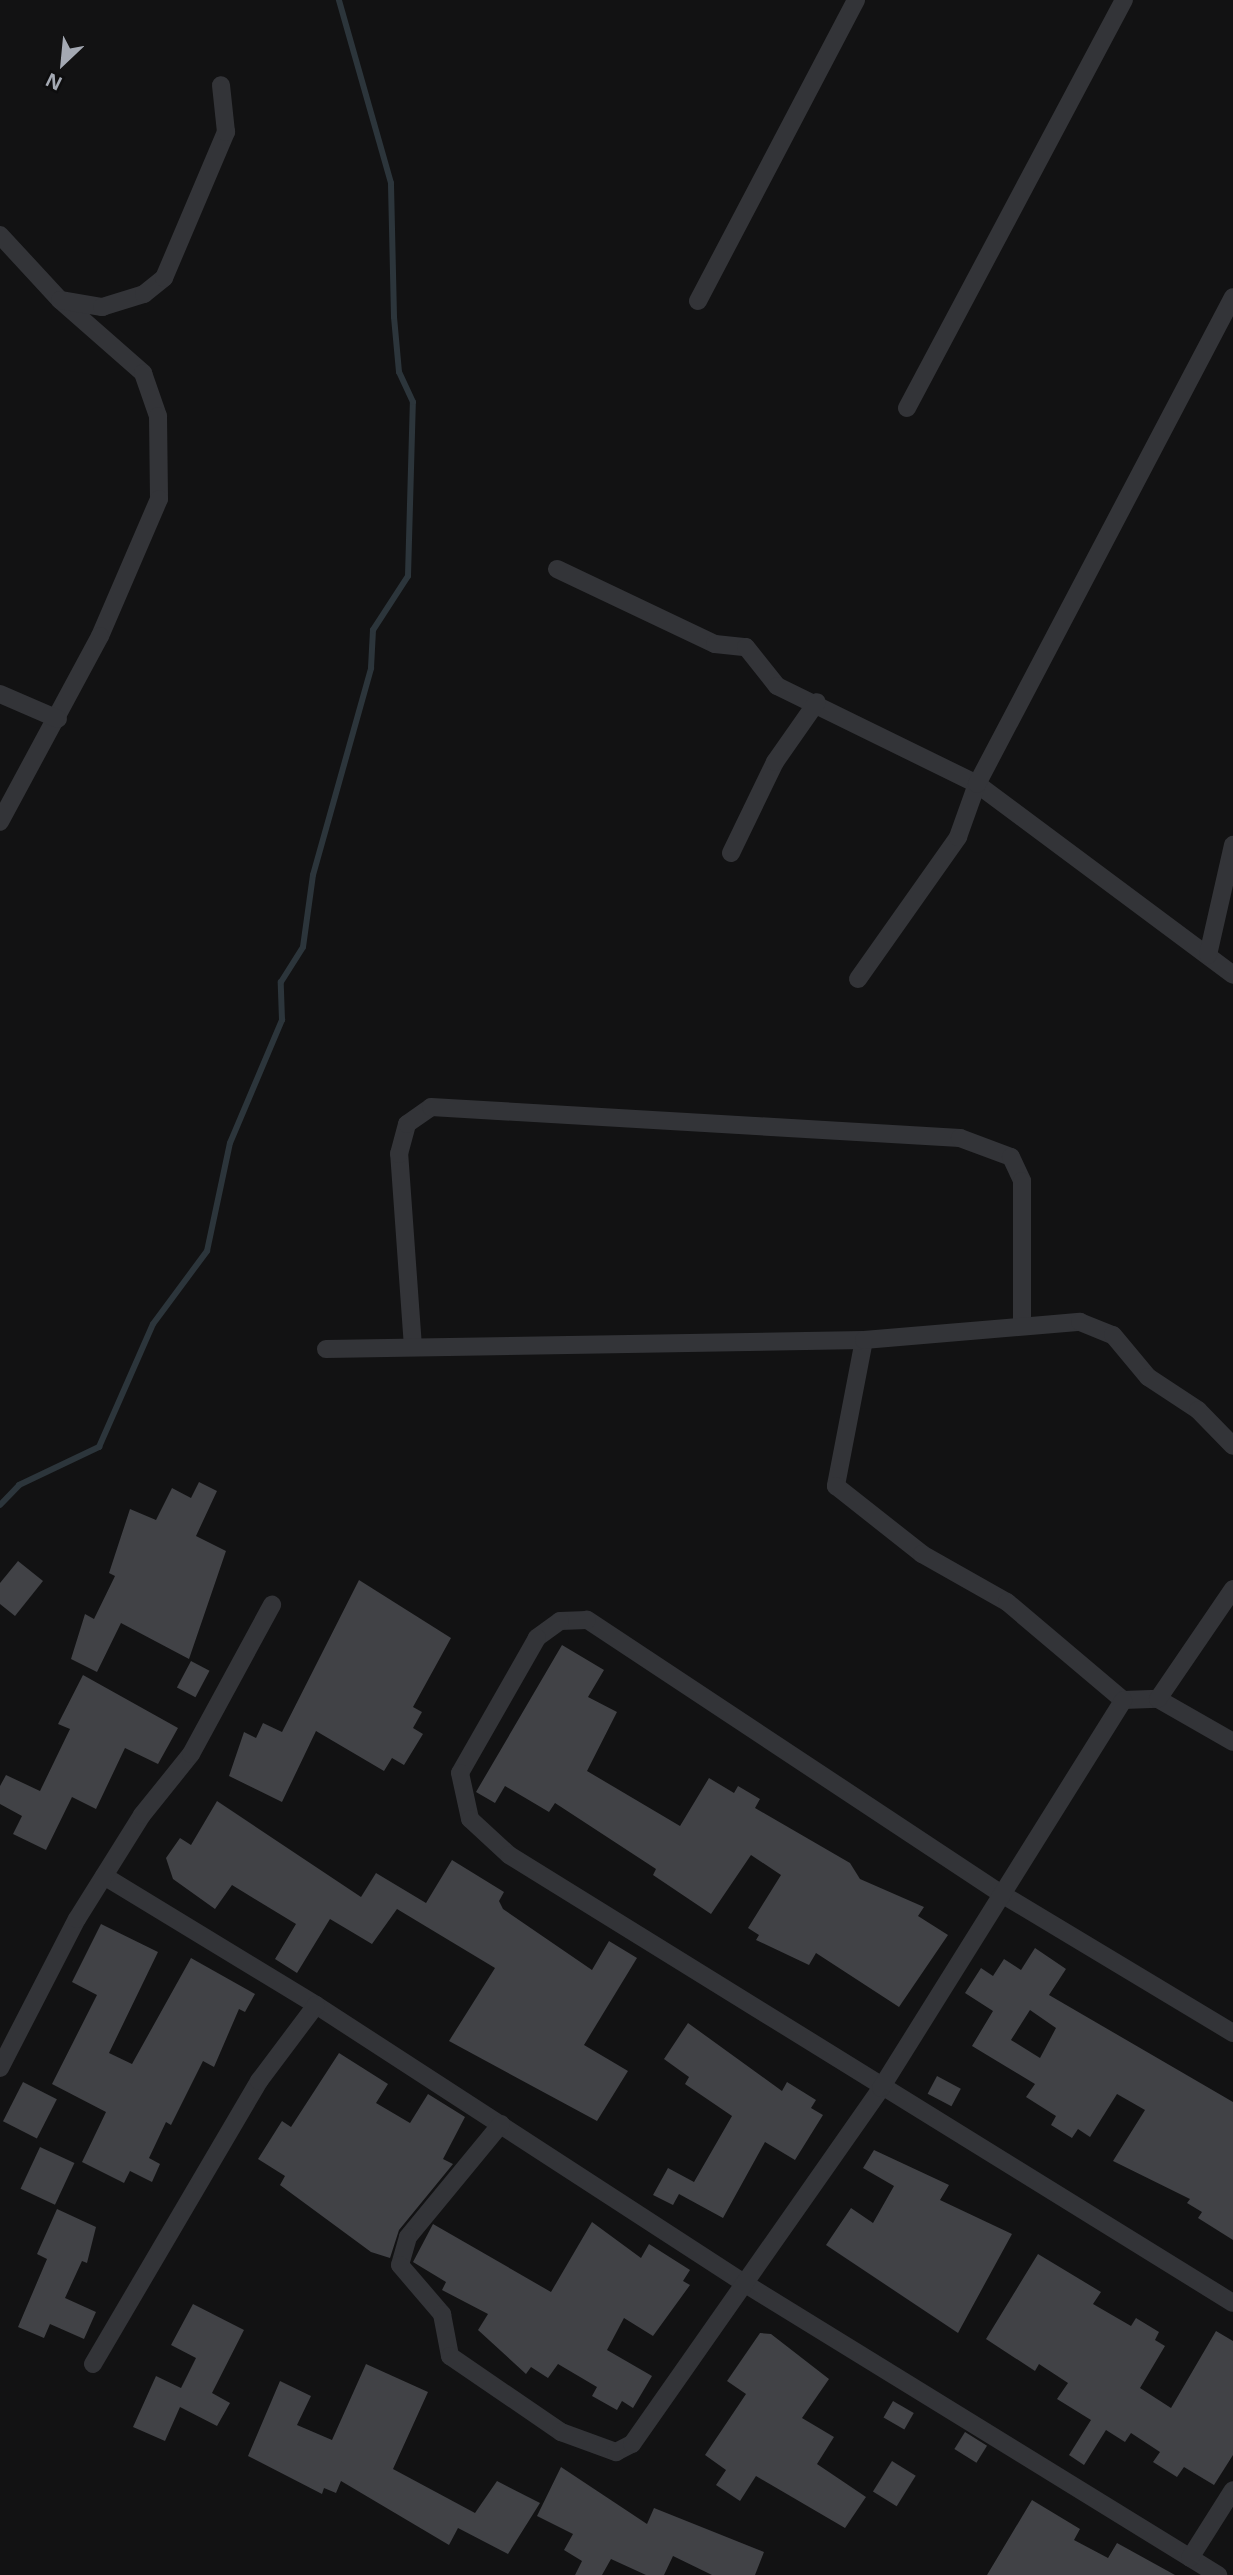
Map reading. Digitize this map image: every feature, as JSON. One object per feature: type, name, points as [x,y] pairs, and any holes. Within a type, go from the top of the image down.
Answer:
[{"type":"street","points":[[698,301],[856,0]]},
{"type":"street","points":[[907,408],[1124,0]]},
{"type":"street","points":[[60,300],[102,307],[144,294],[164,278],[226,132],[221,85]]},
{"type":"street","points":[[0,235],[60,300],[143,373],[158,416],[159,499],[58,719],[0,822]]},
{"type":"street","points":[[858,979],[958,837],[977,784],[1233,297]]},
{"type":"street","points":[[557,569],[715,645],[746,647],[778,686],[817,702],[977,784],[1233,975]]},
{"type":"street","points":[[0,694],[58,719]]},
{"type":"street","points":[[731,853],[775,762],[817,702]]},
{"type":"street","points":[[1208,955],[1233,845]]},
{"type":"street","points":[[413,1347],[399,1154],[407,1124],[431,1107],[960,1138],[1011,1157],[1022,1181],[1022,1323]]},
{"type":"street","points":[[326,1349],[864,1340],[1022,1323],[1098,1325],[1148,1377],[1198,1410],[1233,1446]]},
{"type":"street","points":[[864,1340],[835,1486],[922,1554],[1007,1602],[1124,1700],[1158,1699],[1233,1742]]},
{"type":"street","points":[[1158,1699],[1233,1589]]},
{"type":"street","points":[[0,2068],[104,1876],[142,1815],[191,1754],[272,1605]]},
{"type":"street","points":[[1233,2032],[1003,1895],[587,1620],[560,1621],[537,1638],[460,1773],[470,1819],[509,1855],[881,2088],[1233,2303]]},
{"type":"street","points":[[501,2124],[408,2237],[400,2265],[442,2314],[450,2356],[561,2432],[616,2452],[632,2444],[881,2088],[1124,1700]]},
{"type":"street","points":[[104,1876],[316,2005],[744,2284],[1218,2575]]},
{"type":"street","points":[[93,2364],[259,2081],[316,2005]]},
{"type":"street","points":[[1190,2558],[1233,2490]]},
{"type":"building","points":[[199,1482],[217,1491],[196,1536],[226,1551],[189,1659],[121,1623],[97,1672],[71,1659],[85,1614],[94,1619],[115,1576],[109,1573],[130,1509],[156,1520],[172,1488],[191,1498]]},
{"type":"building","points":[[18,1561],[43,1581],[15,1616],[0,1604],[0,1583]]},
{"type":"building","points":[[359,1580],[451,1638],[413,1707],[422,1712],[413,1728],[423,1734],[404,1765],[392,1758],[384,1771],[316,1731],[282,1802],[229,1776],[244,1732],[256,1738],[263,1723],[282,1732]]},
{"type":"building","points":[[562,1645],[604,1670],[588,1697],[617,1712],[587,1771],[680,1826],[709,1778],[734,1793],[738,1786],[760,1799],[755,1808],[850,1863],[860,1879],[924,1907],[918,1916],[948,1935],[899,2007],[816,1953],[809,1965],[756,1940],[759,1935],[748,1928],[781,1875],[751,1855],[711,1914],[653,1875],[656,1869],[555,1803],[549,1812],[505,1786],[495,1803],[476,1792]]},
{"type":"building","points":[[191,1661],[210,1671],[195,1697],[177,1687]]},
{"type":"building","points":[[83,1675],[178,1728],[158,1764],[125,1748],[96,1809],[72,1797],[46,1850],[13,1834],[22,1816],[0,1804],[0,1786],[6,1775],[40,1791],[70,1729],[58,1724]]},
{"type":"building","points":[[217,1801],[361,1897],[376,1873],[426,1903],[452,1860],[504,1892],[499,1901],[503,1909],[592,1970],[609,1941],[637,1958],[584,2045],[628,2071],[597,2121],[449,2041],[495,1968],[397,1909],[372,1944],[330,1919],[297,1973],[275,1959],[296,1924],[232,1885],[215,1909],[173,1879],[166,1858],[180,1838],[191,1845]]},
{"type":"building","points":[[101,1924],[158,1952],[109,2053],[132,2064],[191,1958],[255,1994],[245,2012],[239,2009],[214,2067],[203,2061],[171,2125],[166,2122],[149,2158],[160,2164],[152,2182],[130,2171],[124,2183],[82,2162],[106,2112],[52,2084],[97,1995],[72,1982]]},
{"type":"building","points":[[1035,1948],[1066,1969],[1049,1995],[1233,2102],[1233,2240],[1198,2218],[1202,2212],[1187,2203],[1190,2199],[1113,2161],[1145,2110],[1117,2094],[1090,2137],[1078,2129],[1072,2138],[1051,2125],[1056,2116],[1026,2097],[1035,2084],[972,2046],[993,2011],[965,1993],[981,1968],[993,1976],[1004,1959],[1021,1970]],"holes":[[[1030,2010],[1056,2028],[1040,2058],[1011,2040]]]},
{"type":"building","points":[[688,2023],[782,2091],[787,2082],[816,2100],[811,2108],[823,2115],[795,2160],[765,2142],[723,2218],[679,2194],[673,2205],[653,2195],[668,2168],[694,2182],[732,2116],[685,2084],[689,2077],[664,2059]]},
{"type":"building","points":[[339,2053],[388,2084],[376,2103],[410,2123],[428,2094],[465,2117],[443,2159],[453,2164],[399,2230],[390,2258],[371,2252],[280,2185],[285,2176],[258,2159],[282,2121],[291,2127]]},
{"type":"building","points":[[937,2076],[961,2089],[951,2106],[928,2094]]},
{"type":"building","points":[[23,2082],[57,2099],[37,2138],[3,2121]]},
{"type":"building","points":[[40,2147],[74,2163],[55,2205],[21,2189]]},
{"type":"building","points":[[874,2150],[949,2185],[940,2200],[1012,2234],[958,2333],[826,2245],[851,2208],[873,2223],[894,2186],[863,2168]]},
{"type":"building","points":[[57,2209],[96,2227],[87,2263],[82,2261],[65,2298],[96,2312],[84,2339],[50,2324],[44,2338],[18,2327],[47,2259],[37,2254]]},
{"type":"building","points":[[592,2222],[641,2258],[649,2244],[690,2270],[683,2281],[690,2285],[653,2336],[624,2318],[607,2350],[652,2376],[633,2408],[622,2401],[617,2410],[592,2396],[597,2387],[558,2364],[548,2378],[531,2367],[526,2374],[478,2330],[488,2314],[442,2290],[446,2282],[413,2262],[433,2224],[551,2292]]},
{"type":"building","points":[[1038,2254],[1101,2292],[1093,2304],[1131,2326],[1136,2318],[1159,2332],[1155,2340],[1165,2346],[1140,2388],[1171,2408],[1216,2331],[1233,2341],[1233,2455],[1214,2485],[1184,2467],[1177,2477],[1153,2462],[1160,2452],[1131,2433],[1125,2442],[1106,2430],[1084,2465],[1069,2455],[1091,2420],[1057,2399],[1068,2383],[1039,2364],[1035,2371],[986,2339]]},
{"type":"building","points":[[193,2304],[244,2330],[212,2393],[230,2403],[217,2426],[180,2407],[165,2441],[133,2427],[156,2376],[181,2388],[196,2358],[171,2345]]},
{"type":"building","points":[[760,2333],[771,2334],[829,2379],[802,2418],[834,2437],[817,2464],[866,2497],[845,2528],[756,2476],[740,2501],[716,2485],[726,2470],[705,2455],[746,2394],[727,2381]]},
{"type":"building","points":[[366,2364],[428,2392],[393,2469],[475,2513],[497,2481],[540,2503],[508,2554],[458,2528],[449,2545],[341,2481],[336,2493],[324,2488],[322,2494],[248,2456],[280,2381],[311,2396],[297,2425],[332,2440]]},
{"type":"building","points":[[893,2401],[914,2413],[904,2429],[884,2417]]},
{"type":"building","points":[[965,2432],[987,2446],[976,2463],[954,2449]]},
{"type":"building","points":[[892,2461],[916,2476],[897,2506],[873,2492]]},
{"type":"building","points":[[561,2467],[647,2524],[654,2508],[764,2552],[755,2575],[712,2575],[673,2556],[664,2575],[646,2575],[611,2559],[602,2575],[575,2575],[582,2561],[564,2550],[573,2534],[537,2516]]},
{"type":"building","points":[[1032,2500],[1080,2529],[1074,2540],[1108,2558],[1117,2543],[1175,2575],[987,2575]]},
{"type":"waterway","points":[[0,1505],[19,1485],[99,1447],[153,1324],[207,1251],[230,1143],[282,1020],[281,982],[303,947],[313,875],[371,668],[373,630],[408,576],[413,402],[399,372],[394,317],[391,183],[339,0]]}]
